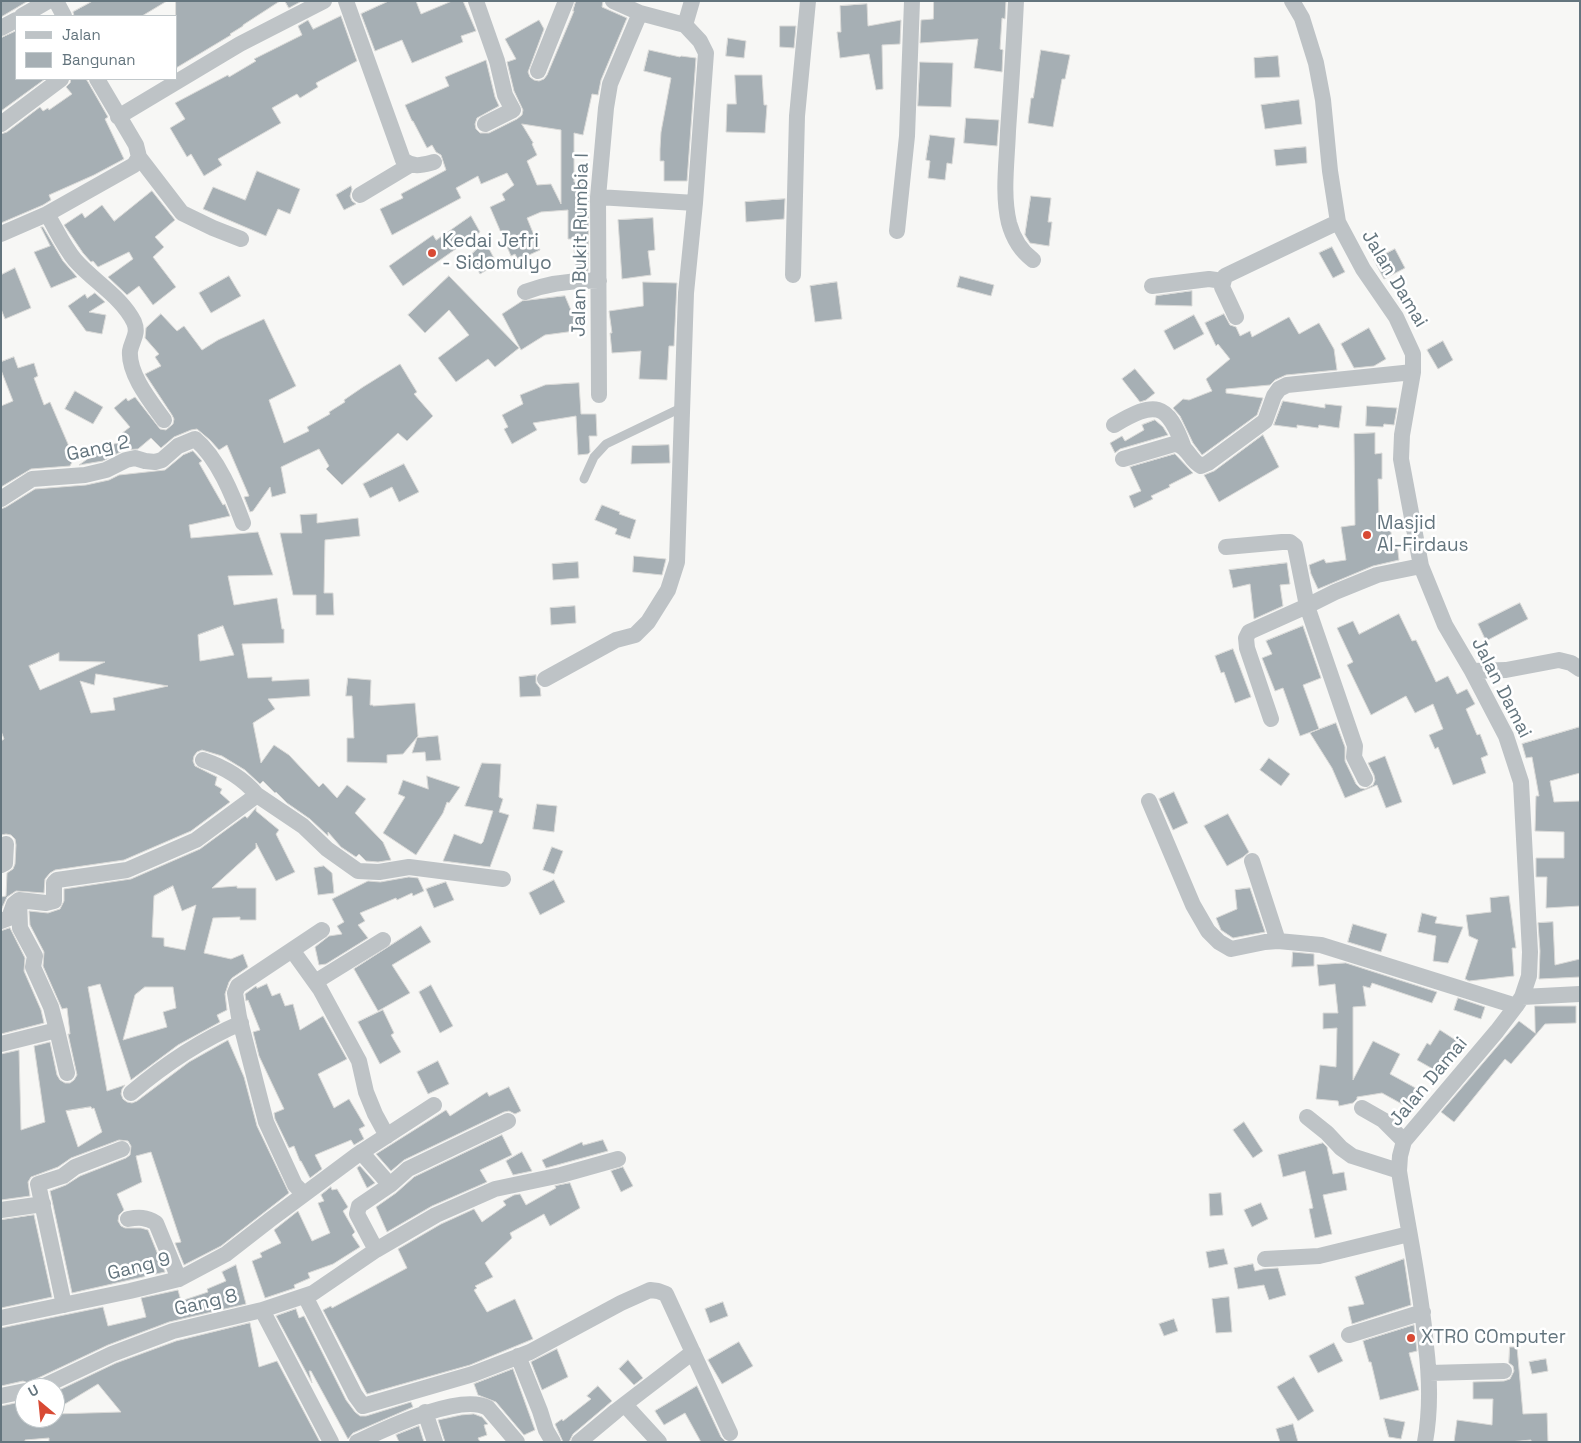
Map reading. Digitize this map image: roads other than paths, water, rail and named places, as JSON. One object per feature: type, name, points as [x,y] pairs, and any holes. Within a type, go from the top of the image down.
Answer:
[{"type":"street","points":[[24,15],[48,1]]},
{"type":"street","points":[[56,1],[63,15]]},
{"type":"street","points":[[118,117],[240,44],[324,1]]},
{"type":"street","points":[[346,1],[403,160],[410,165],[418,166],[434,162]]},
{"type":"street","points":[[476,1],[498,61],[505,95],[513,110],[485,124]]},
{"type":"street","points":[[538,71],[566,1]]},
{"type":"street","points":[[546,679],[616,640],[635,635],[648,622],[668,590],[677,562],[686,293],[695,204],[706,52],[685,25],[640,13],[613,1]]},
{"type":"street","points":[[685,25],[692,1]]},
{"type":"street","points":[[793,275],[797,116],[808,1]]},
{"type":"street","points":[[897,231],[907,136],[912,1]]},
{"type":"street","points":[[1016,1],[1007,151],[1007,206],[1010,225],[1015,238],[1025,254],[1034,260]]},
{"type":"street","name":"Jalan Damai","points":[[1292,1],[1302,18],[1316,63],[1323,100],[1330,171],[1338,222],[1363,269],[1396,317],[1413,354],[1413,372],[1402,435],[1401,459],[1421,566],[1445,625],[1472,671],[1506,736],[1521,782],[1530,952],[1529,976],[1519,1002],[1497,1031],[1404,1141],[1400,1156],[1399,1171],[1423,1312],[1431,1394],[1425,1442]]},
{"type":"street","name":"Jalan Bukit Rumbia I","points":[[599,394],[598,197],[606,108],[610,84],[640,13]]},
{"type":"street","points":[[1,28],[15,21]]},
{"type":"street","points":[[1,124],[60,80]]},
{"type":"street","points":[[98,80],[136,145],[140,157],[182,213],[241,239]]},
{"type":"street","points":[[1,234],[47,214],[134,165],[140,157]]},
{"type":"street","points":[[360,195],[410,165]]},
{"type":"street","points":[[598,197],[695,204]]},
{"type":"street","points":[[47,214],[74,260],[123,306],[133,320],[136,335],[130,352],[131,362],[144,392],[164,420]]},
{"type":"street","points":[[1236,317],[1222,287],[1225,276],[1338,222]]},
{"type":"street","points":[[1152,286],[1209,279],[1223,280]]},
{"type":"street","points":[[525,292],[537,287],[562,282],[578,280],[599,281]]},
{"type":"street","points":[[1123,459],[1179,444],[1196,464],[1200,466],[1208,463],[1265,421],[1279,388],[1287,385],[1413,372]]},
{"type":"street","points":[[1114,425],[1137,412],[1152,408],[1164,411],[1177,427],[1184,448]]},
{"type":"street","name":"Gang 2","points":[[1,499],[32,480],[85,475],[106,470],[126,460],[135,458],[155,462],[162,460],[178,446],[195,440],[204,448],[213,461],[228,487],[243,523]]},
{"type":"street","points":[[1226,547],[1290,542],[1295,546],[1307,606],[1355,746],[1354,758],[1365,779]]},
{"type":"street","points":[[1270,718],[1247,648],[1246,638],[1249,632],[1335,592],[1377,575],[1421,566]]},
{"type":"street","points":[[1472,671],[1506,670],[1559,660],[1571,663],[1580,669]]},
{"type":"street","points":[[203,760],[220,765],[249,786],[257,795],[302,826],[327,849],[358,871],[379,872],[409,867],[504,880]]},
{"type":"street","points":[[1,921],[9,918],[14,904],[19,900],[46,903],[54,901],[54,883],[56,880],[127,870],[196,840],[257,795]]},
{"type":"street","points":[[1149,801],[1193,905],[1208,931],[1219,942],[1231,949],[1278,941],[1321,945],[1519,1002],[1580,994]]},
{"type":"street","points":[[1,866],[4,863],[6,844]]},
{"type":"street","points":[[1252,861],[1278,941]]},
{"type":"street","points":[[19,900],[20,928],[35,956],[33,967],[51,1006],[67,1074]]},
{"type":"street","points":[[304,1194],[295,1185],[266,1122],[235,992],[238,986],[322,930]]},
{"type":"street","points":[[315,982],[383,940]]},
{"type":"street","points":[[292,950],[315,982],[359,1061],[366,1092],[387,1136]]},
{"type":"street","points":[[131,1093],[158,1070],[202,1042],[241,1023]]},
{"type":"street","points":[[1,1044],[57,1030]]},
{"type":"street","name":"Gang 9","points":[[1,1318],[130,1292],[179,1279],[226,1254],[361,1152],[434,1106]]},
{"type":"street","points":[[1362,1108],[1383,1120],[1404,1141]]},
{"type":"street","points":[[1307,1117],[1352,1156],[1399,1171]]},
{"type":"street","points":[[376,1250],[358,1214],[359,1206],[408,1170],[508,1121]]},
{"type":"street","points":[[64,1305],[38,1184],[63,1176],[75,1167],[122,1148]]},
{"type":"street","points":[[361,1152],[390,1184]]},
{"type":"street","name":"Gang 8","points":[[61,1378],[112,1354],[173,1331],[262,1310],[313,1293],[376,1250],[436,1215],[495,1189],[561,1175],[618,1159]]},
{"type":"street","points":[[1,1210],[43,1204]]},
{"type":"street","points":[[128,1219],[141,1217],[156,1223],[179,1279]]},
{"type":"street","points":[[1265,1259],[1319,1256],[1409,1234]]},
{"type":"street","points":[[305,1296],[355,1395],[364,1406],[473,1374],[530,1352],[621,1303],[650,1290],[658,1291],[666,1294],[730,1433]]},
{"type":"street","points":[[262,1310],[331,1442]]},
{"type":"street","points":[[1349,1335],[1423,1312]]},
{"type":"street","points":[[579,1442],[693,1352]]},
{"type":"street","points":[[518,1356],[546,1430],[553,1442]]},
{"type":"street","points":[[1429,1373],[1504,1370]]},
{"type":"street","points":[[1,1396],[15,1393]]},
{"type":"street","points":[[357,1442],[425,1412],[473,1403],[488,1408],[517,1442]]},
{"type":"street","points":[[625,1405],[659,1442]]},
{"type":"street","points":[[425,1412],[435,1442]]},
{"type":"lane","points":[[584,479],[594,457],[606,444],[683,407]]},
{"type":"place","name":"Kedai Jefri - Sidomulyo","points":[[432,253]]},
{"type":"place","name":"Masjid Al-Firdaus","points":[[1367,535]]},
{"type":"place","name":"XTRO COmputer","points":[[1411,1338]]}]
